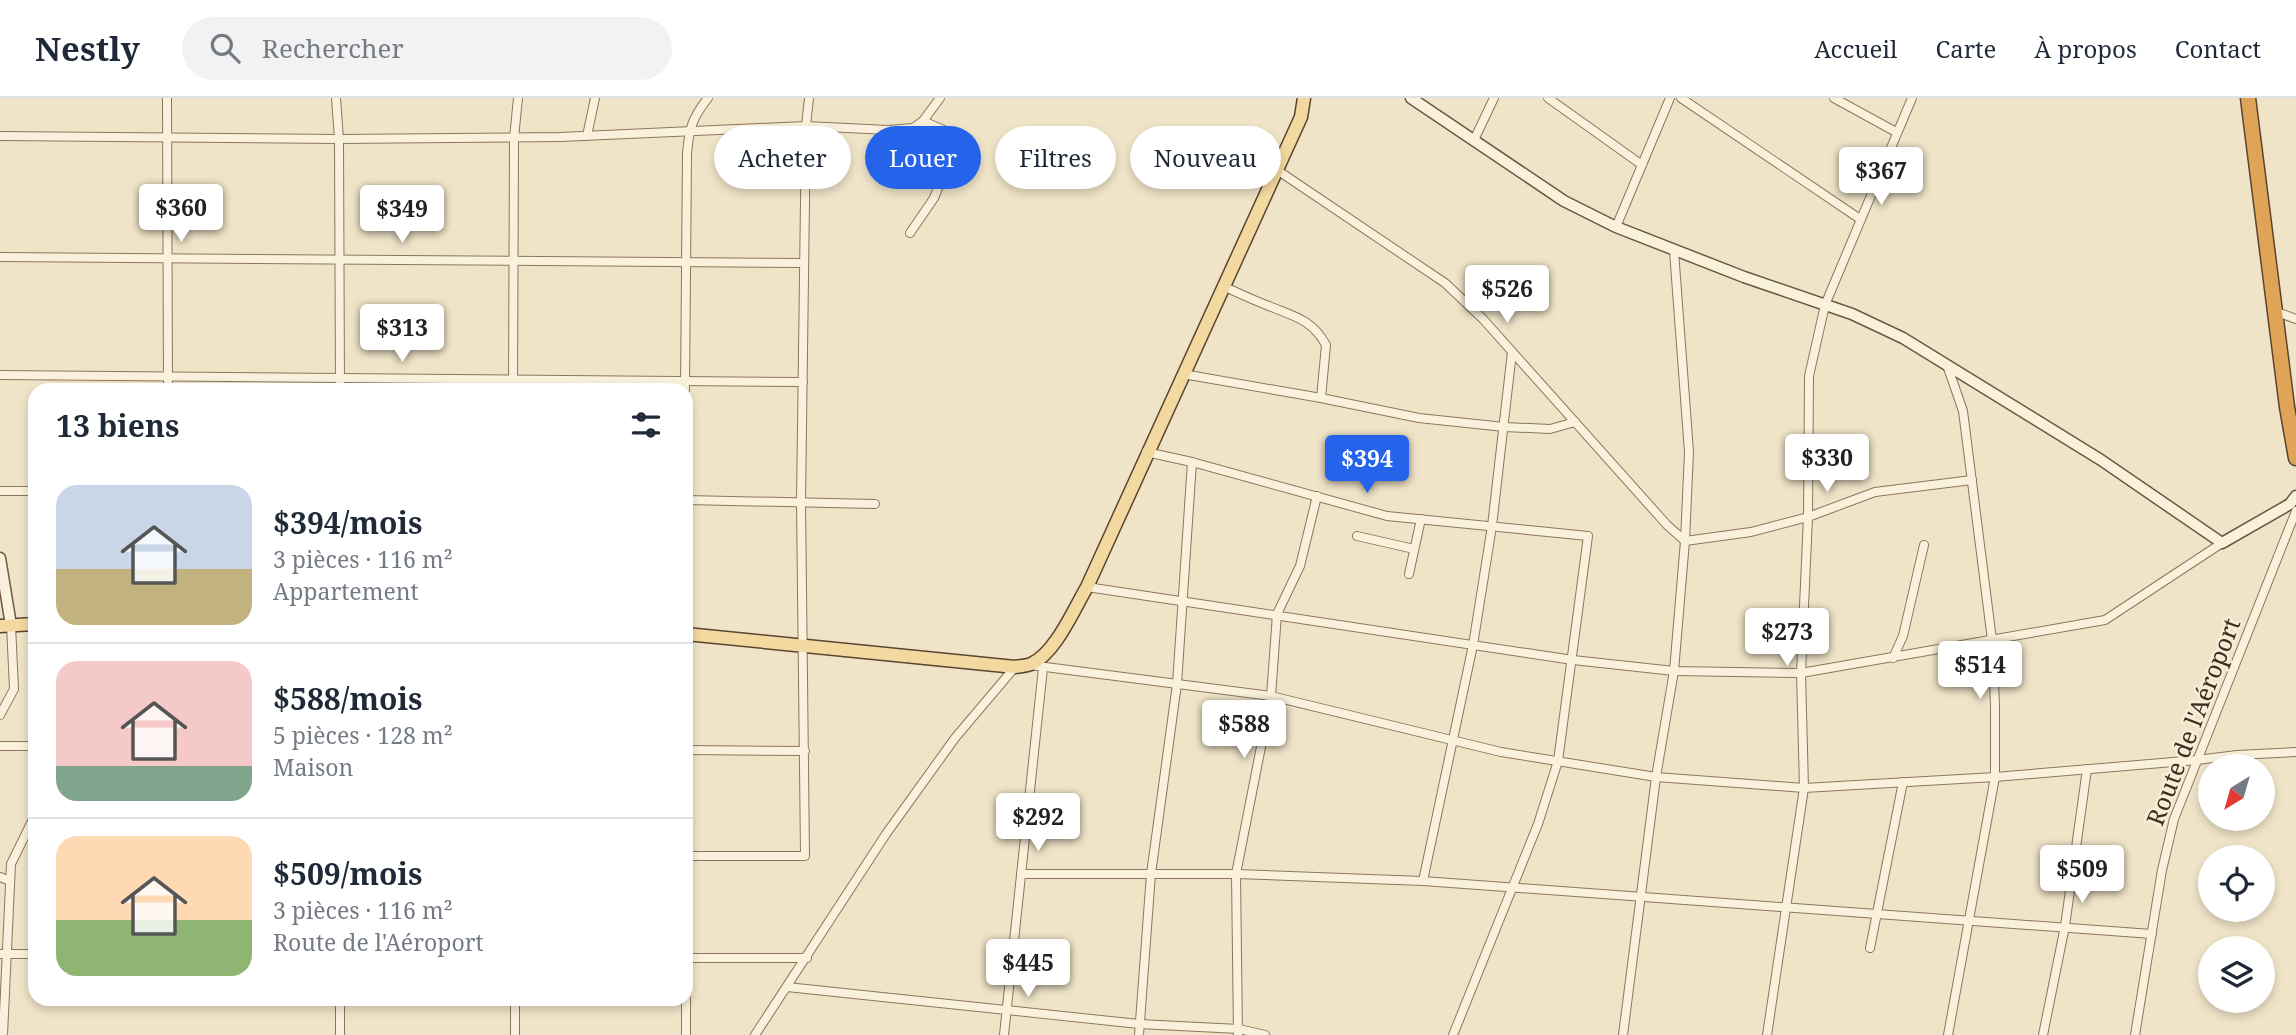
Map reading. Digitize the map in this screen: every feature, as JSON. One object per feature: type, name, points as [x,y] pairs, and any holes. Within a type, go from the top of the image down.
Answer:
[{"type":"highway","points":[[2248,98],[2274,311],[2296,457]]},
{"type":"main road","points":[[1281,161],[1301,117],[1304,98]]},
{"type":"main road","points":[[693,636],[1015,667],[1030,665],[1040,659],[1050,649],[1087,587],[1146,452],[1268,189]]},
{"type":"main road","points":[[5,625],[28,624]]},
{"type":"street","points":[[167,98],[168,383]]},
{"type":"street","points":[[335,98],[339,139],[340,383]]},
{"type":"street","points":[[513,383],[514,138],[518,98]]},
{"type":"street","points":[[587,136],[595,98]]},
{"type":"street","points":[[685,383],[689,130],[698,110],[708,98]]},
{"type":"street","points":[[806,126],[809,98]]},
{"type":"street","points":[[851,128],[913,128],[923,121],[940,98]]},
{"type":"street","points":[[1411,98],[1564,201],[1616,227],[1674,251],[1852,314],[1903,338],[2101,460],[2222,543]]},
{"type":"street","points":[[1474,140],[1494,98]]},
{"type":"street","points":[[1548,98],[1642,165]]},
{"type":"street","points":[[1616,227],[1670,98]]},
{"type":"street","points":[[1681,98],[1860,219]]},
{"type":"street","points":[[1833,98],[1896,132]]},
{"type":"street","points":[[1767,1035],[1804,788],[1801,673],[1808,517],[1809,376],[1825,304],[1912,98]]},
{"type":"street","points":[[910,233],[934,198],[958,140],[953,134],[923,121]]},
{"type":"street","points":[[0,136],[514,138],[714,129]]},
{"type":"street","points":[[1281,173],[1445,283],[1483,319],[1667,525],[1685,541]]},
{"type":"street","points":[[693,856],[805,856],[801,502],[805,189]]},
{"type":"street","points":[[1623,1035],[1656,777],[1674,671],[1685,541],[1689,452],[1674,251]]},
{"type":"street","points":[[0,257],[804,263]]},
{"type":"street","points":[[1223,286],[1298,315],[1314,329],[1326,345],[1321,398]]},
{"type":"street","points":[[2274,311],[2296,319]]},
{"type":"street","points":[[1423,881],[1473,645],[1492,526],[1513,352]]},
{"type":"street","points":[[1947,365],[1964,411],[1992,640],[1995,705],[1995,777],[1948,1035]]},
{"type":"street","points":[[1183,374],[1419,418],[1550,429],[1575,422]]},
{"type":"street","points":[[0,375],[513,379],[611,383]]},
{"type":"street","points":[[693,386],[803,382]]},
{"type":"street","points":[[1146,452],[1192,462],[1387,516],[1588,536],[1558,761],[1538,824],[1453,1035]]},
{"type":"street","points":[[1139,1035],[1151,874],[1177,684],[1192,462]]},
{"type":"street","points":[[1685,541],[1751,531],[1808,517],[1875,492],[1972,480]]},
{"type":"street","points":[[0,491],[28,491]]},
{"type":"street","points":[[1238,1032],[1236,874],[1272,696],[1278,614],[1300,566],[1317,496]]},
{"type":"street","points":[[693,500],[875,504]]},
{"type":"street","points":[[1087,587],[1573,660],[1674,671],[1801,673],[2105,620],[2222,543],[2294,504]]},
{"type":"street","name":"Route de l'Aéroport","points":[[2135,1035],[2162,870],[2175,819],[2294,504]]},
{"type":"street","points":[[1409,574],[1421,519]]},
{"type":"street","points":[[1357,536],[1414,549]]},
{"type":"street","points":[[1893,658],[1903,636],[1924,545]]},
{"type":"street","points":[[0,558],[5,625],[14,689],[0,715]]},
{"type":"street","points":[[1030,665],[1272,696],[1501,752],[1656,777],[1804,788],[1995,777],[2296,752]]},
{"type":"street","points":[[755,1035],[886,834],[955,738],[1015,667]]},
{"type":"street","points":[[1004,1035],[1043,668]]},
{"type":"street","points":[[0,746],[28,746]]},
{"type":"street","points":[[693,750],[805,751]]},
{"type":"street","points":[[2043,1035],[2065,926],[2087,769]]},
{"type":"street","points":[[1870,948],[1903,782]]},
{"type":"street","points":[[3,1035],[3,954],[11,864],[28,838]]},
{"type":"street","points":[[1021,874],[1236,874],[1423,881],[2152,934]]},
{"type":"street","points":[[0,877],[10,881]]},
{"type":"street","points":[[3,954],[28,954]]},
{"type":"street","points":[[693,958],[807,958]]},
{"type":"street","points":[[787,988],[1006,1012],[1265,1035]]},
{"type":"street","points":[[340,1006],[340,1035]]},
{"type":"street","points":[[514,1006],[515,1035]]},
{"type":"street","points":[[685,1035],[686,1006]]}]
